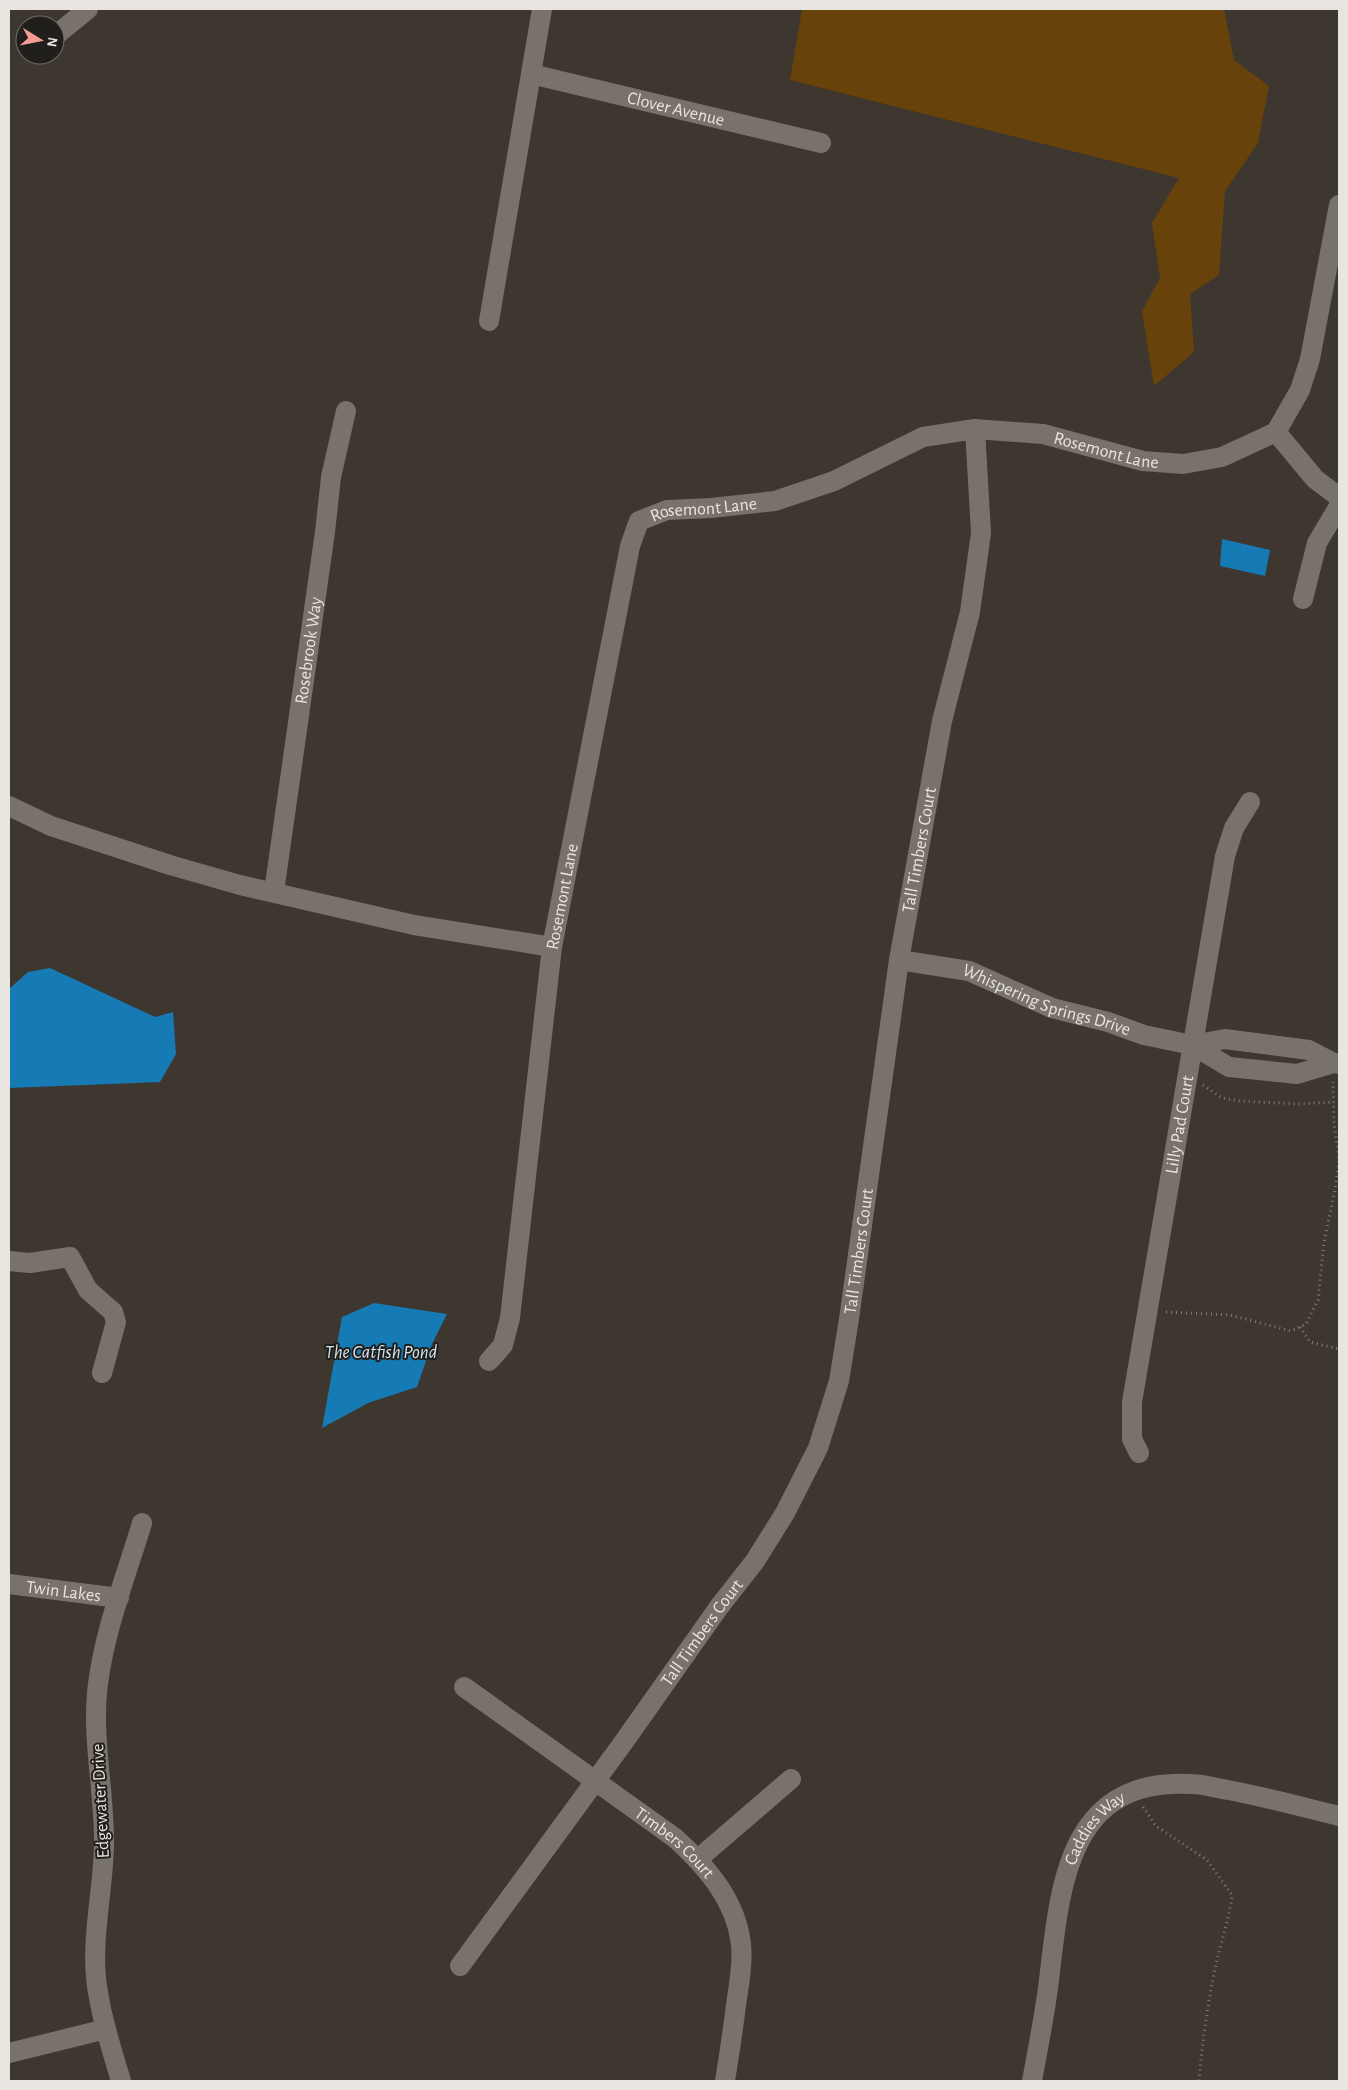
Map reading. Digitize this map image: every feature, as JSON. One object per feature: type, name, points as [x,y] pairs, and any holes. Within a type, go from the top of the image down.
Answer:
[{"type":"street","points":[[65,28],[88,9]]},
{"type":"street","points":[[490,321],[542,9]]},
{"type":"street","name":"Clover Avenue","points":[[531,74],[821,143]]},
{"type":"street","points":[[1339,205],[1310,360],[1300,390],[1276,432],[1315,480],[1339,498]]},
{"type":"street","name":"Rosebrook Way","points":[[274,892],[325,532],[331,477],[346,411]]},
{"type":"street","name":"Rosemont Lane","points":[[489,1361],[503,1345],[510,1318],[552,948],[630,546],[639,521],[667,510],[711,508],[775,501],[834,480],[923,437],[975,429],[1043,434],[1143,461],[1184,464],[1222,457],[1276,432]]},
{"type":"street","name":"Tall Timbers Court","points":[[460,1966],[596,1781],[719,1607],[754,1562],[785,1513],[818,1448],[838,1381],[849,1319],[899,960],[942,721],[970,612],[981,533],[975,429]]},
{"type":"street","points":[[1303,599],[1317,543],[1339,506]]},
{"type":"street","name":"Lilly Pad Court","points":[[1139,1453],[1132,1439],[1132,1402],[1192,1045],[1225,856],[1234,828],[1250,802]]},
{"type":"street","points":[[9,806],[51,826],[170,865],[414,925],[552,948]]},
{"type":"street","name":"Whispering Springs Drive","points":[[899,960],[969,972],[1052,1008],[1108,1022],[1144,1035],[1192,1045],[1229,1067],[1297,1074],[1337,1064]]},
{"type":"street","name":"Whispering Springs Drive","points":[[1192,1045],[1225,1039],[1308,1050],[1337,1064]]},
{"type":"street","points":[[9,1261],[30,1263],[70,1257],[88,1290],[113,1312],[116,1322],[102,1373]]},
{"type":"street","name":"Edgewater Drive","points":[[121,2081],[106,2029],[96,1977],[96,1939],[104,1876],[104,1825],[96,1710],[103,1656],[142,1524]]},
{"type":"street","name":"Twin Lakes","points":[[9,1584],[119,1598]]},
{"type":"street","name":"Timbers Court","points":[[464,1687],[675,1838],[711,1874],[725,1896],[735,1919],[741,1944],[741,1969],[726,2081]]},
{"type":"street","points":[[698,1859],[791,1779]]},
{"type":"street","name":"Caddies Way","points":[[1032,2081],[1060,1904],[1068,1867],[1083,1833],[1098,1813],[1119,1797],[1154,1785],[1192,1784],[1242,1793],[1339,1816]]},
{"type":"street","points":[[9,2053],[106,2029]]},
{"type":"path","points":[[1148,1312],[1189,1311],[1230,1315],[1291,1331],[1306,1324],[1318,1300],[1324,1242],[1335,1190],[1338,1160],[1333,1102],[1337,1064]]},
{"type":"path","points":[[1200,1083],[1222,1098],[1239,1101],[1297,1104],[1333,1102]]},
{"type":"path","points":[[1300,1327],[1310,1342],[1339,1350]]},
{"type":"path","points":[[1119,1797],[1143,1807],[1156,1826],[1208,1860],[1232,1895],[1230,1915],[1211,1989],[1199,2081]]},
{"type":"shaded area","points":[[802,9],[1224,9],[1234,60],[1269,86],[1258,143],[1225,191],[1219,275],[1190,294],[1194,352],[1154,386],[1142,311],[1160,278],[1152,223],[1179,178],[790,80]]},
{"type":"water","points":[[1222,539],[1270,550],[1265,576],[1220,566]]},
{"type":"water","points":[[50,968],[155,1017],[173,1012],[176,1054],[160,1082],[9,1088],[9,989],[28,972]]},
{"type":"water","name":"The Catfish Pond","points":[[374,1303],[447,1314],[432,1344],[417,1387],[368,1403],[322,1428],[342,1317]]}]
